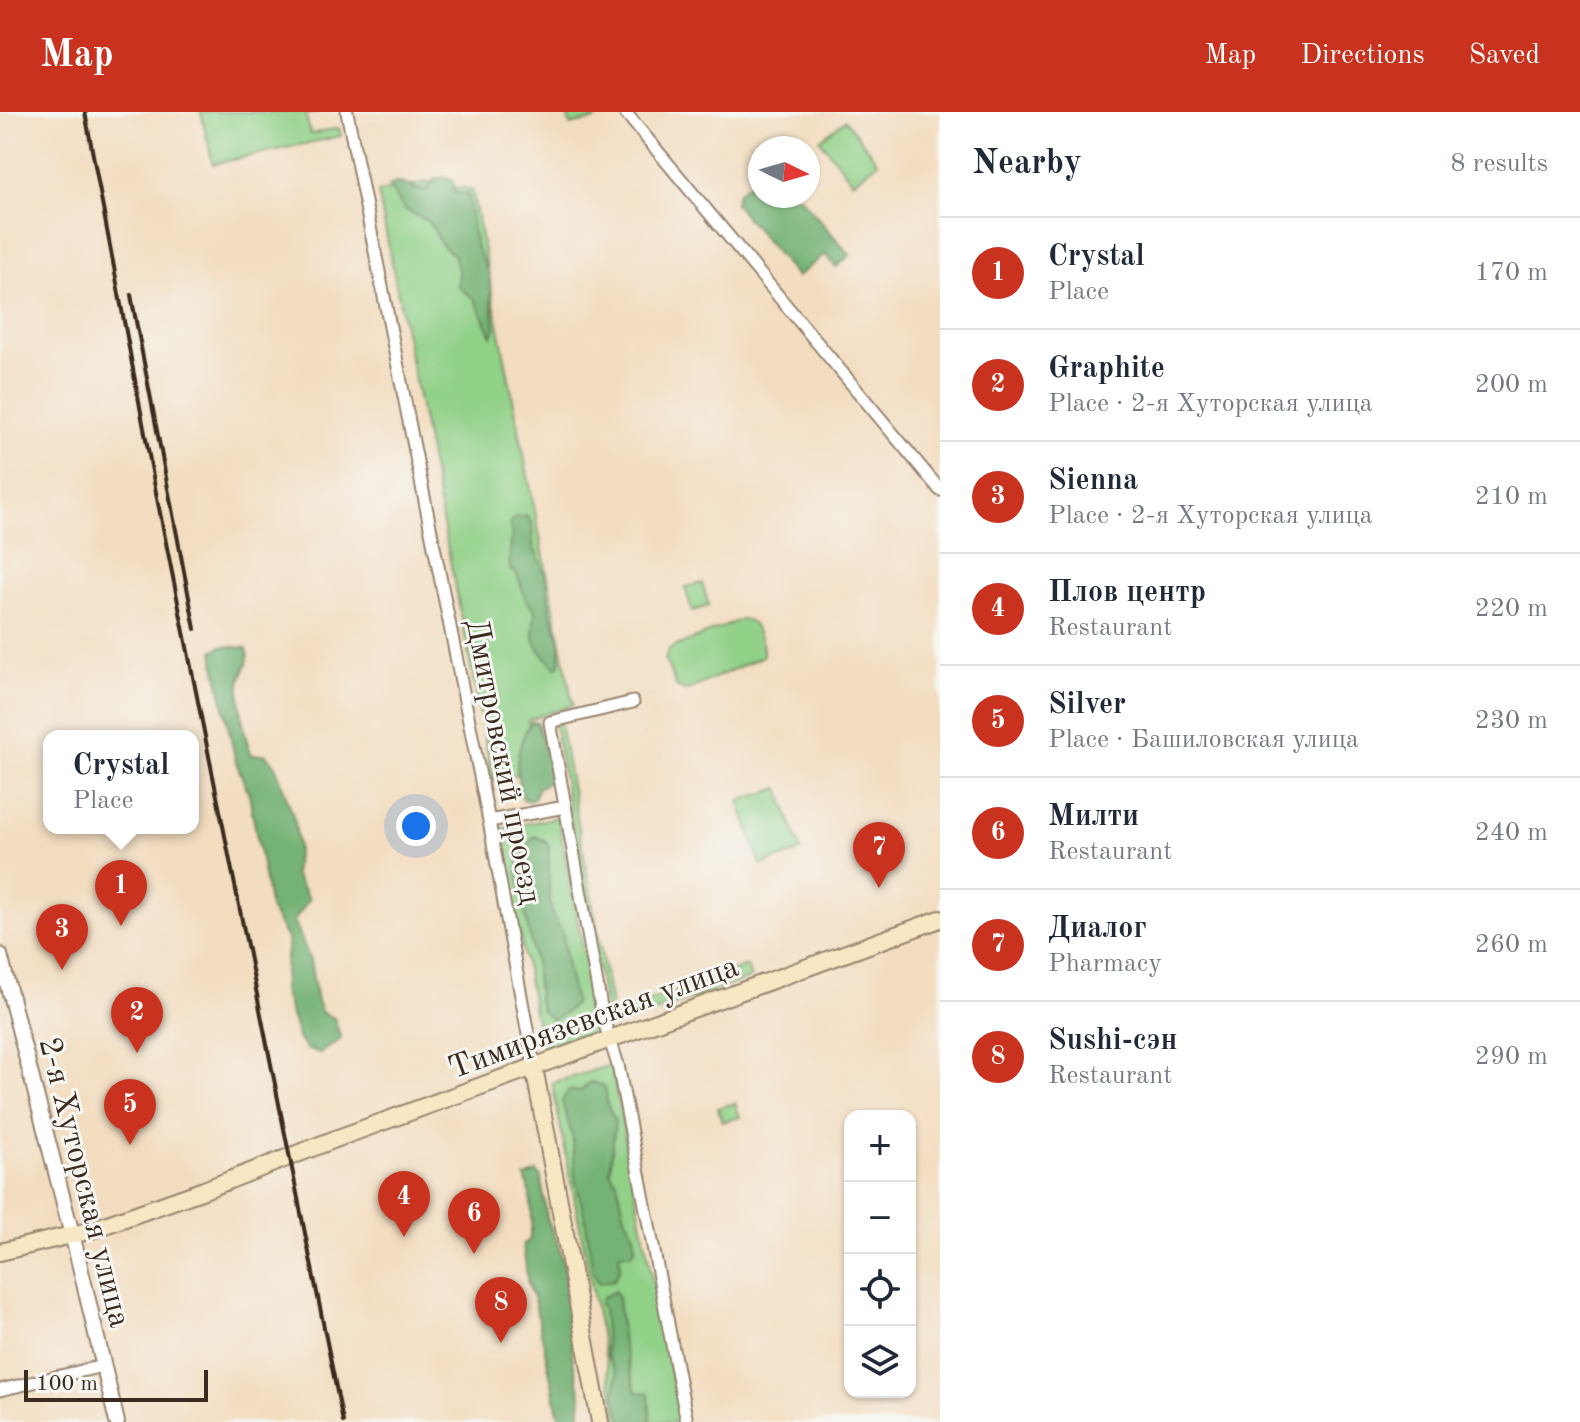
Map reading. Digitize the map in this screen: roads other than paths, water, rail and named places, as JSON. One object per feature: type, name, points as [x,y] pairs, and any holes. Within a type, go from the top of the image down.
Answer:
[{"type":"main road","name":"Тимирязевская улица","points":[[0,1252],[72,1236],[940,919]]},
{"type":"main road","name":"Дмитровский проезд","points":[[534,1067],[600,1422]]},
{"type":"street","name":"Дмитровский проезд","points":[[347,112],[489,821],[534,1067]]},
{"type":"street","points":[[625,112],[940,490]]},
{"type":"street","points":[[633,702],[550,722],[603,1018],[618,1065],[687,1422]]},
{"type":"street","points":[[489,821],[565,807]]},
{"type":"street","name":"2-я Хуторская улица","points":[[0,955],[117,1422]]},
{"type":"street","points":[[0,1390],[103,1366]]},
{"type":"railway","points":[[85,112],[157,498],[343,1422]]},
{"type":"railway","points":[[131,295],[195,629]]},
{"type":"place","name":"Диалог","points":[[879,888]]},
{"type":"place","name":"Crystal","points":[[121,926]]},
{"type":"place","name":"Sienna","points":[[62,970]]},
{"type":"place","name":"Graphite","points":[[137,1053]]},
{"type":"place","name":"Silver","points":[[130,1145]]},
{"type":"place","name":"Плов центр","points":[[404,1237]]},
{"type":"place","name":"Милти","points":[[474,1254]]},
{"type":"place","name":"Sushi-сэн","points":[[501,1343]]}]
